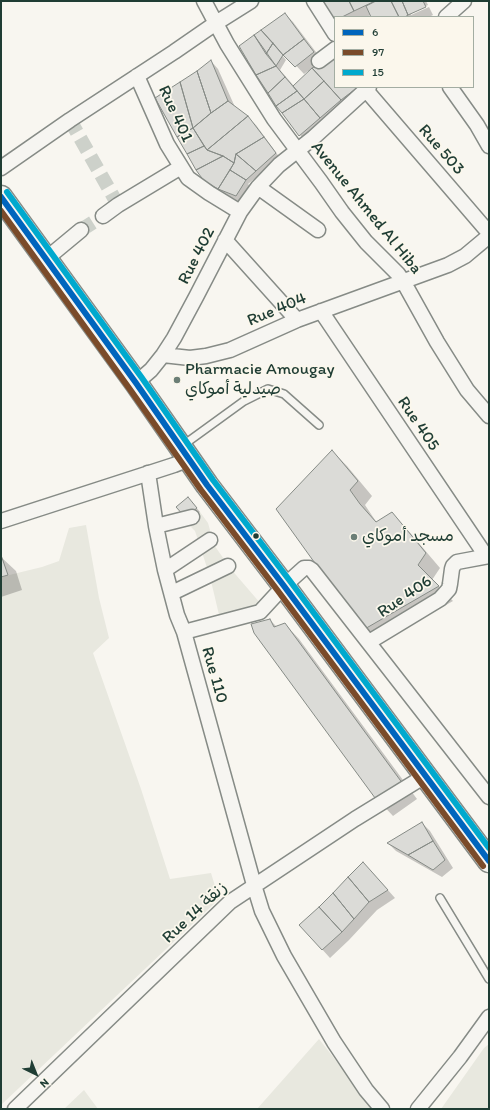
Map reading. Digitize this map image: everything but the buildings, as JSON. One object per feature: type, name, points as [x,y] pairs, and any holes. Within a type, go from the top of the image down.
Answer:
[{"type":"main road","points":[[1,197],[185,453],[489,861]]},
{"type":"street","name":"Avenue Ahmed Al Hiba","points":[[204,1],[227,44],[274,119],[342,212],[366,242],[398,274],[437,342],[467,390],[489,416]]},
{"type":"street","points":[[1,168],[70,120],[251,1]]},
{"type":"street","points":[[314,1],[334,32]]},
{"type":"street","points":[[448,10],[464,1]]},
{"type":"street","points":[[320,61],[334,50]]},
{"type":"street","name":"Rue 401","points":[[137,76],[168,144],[188,178],[209,194],[240,212]]},
{"type":"street","points":[[451,88],[477,125],[489,146]]},
{"type":"street","name":"Rue 402","points":[[136,383],[151,370],[174,338],[240,212],[258,186],[279,165],[313,138],[368,89]]},
{"type":"street","name":"Rue 503","points":[[368,89],[489,235]]},
{"type":"street","name":"Rue 401","points":[[103,216],[118,205],[181,167]]},
{"type":"street","points":[[258,186],[318,230]]},
{"type":"street","points":[[46,259],[81,230]]},
{"type":"street","name":"Rue 404","points":[[163,355],[190,358],[230,350],[297,320],[448,265],[465,256],[489,235]]},
{"type":"street","points":[[225,240],[297,320]]},
{"type":"street","name":"Rue 405","points":[[321,311],[488,556]]},
{"type":"street","points":[[1,521],[148,473],[185,453]]},
{"type":"street","name":"Rue 110","points":[[148,473],[156,526],[165,570],[177,615],[184,632],[262,911],[284,956],[334,1042],[366,1090],[382,1109]]},
{"type":"street","points":[[156,526],[192,517]]},
{"type":"street","points":[[165,570],[210,540]]},
{"type":"street","name":"Rue 406","points":[[369,642],[440,599],[448,589],[453,566],[457,562],[488,556]]},
{"type":"street","points":[[172,593],[228,566]]},
{"type":"street","points":[[184,632],[260,612],[284,586],[307,567],[312,570],[488,793]]},
{"type":"street","name":"Rue 14 زنقة","points":[[15,1109],[230,902],[355,819],[425,776]]},
{"type":"street","points":[[418,1109],[460,1057],[489,1017]]},
{"type":"lane","points":[[185,453],[244,401],[268,389],[284,394],[319,425]]},
{"type":"lane","points":[[440,898],[489,979]]},
{"type":"shaded area","points":[[200,512],[208,523],[210,530],[208,537],[199,543],[195,531],[187,523]]},
{"type":"shaded area","points":[[86,525],[99,598],[109,638],[93,653],[141,789],[170,879],[211,873],[219,899],[1,1105],[1,577],[42,567],[59,561],[69,528]]},
{"type":"shaded area","points":[[212,542],[226,562],[209,574],[201,549]]},
{"type":"shaded area","points":[[230,568],[261,604],[220,619],[211,581]]},
{"type":"shaded area","points":[[319,1039],[374,1109],[257,1109]]},
{"type":"shaded area","points":[[489,1044],[489,1109],[441,1109],[484,1048]]},
{"type":"shaded area","points":[[84,1090],[98,1109],[64,1109]]},
{"type":"tunnel","points":[[70,120],[118,205]]},
{"type":"tunnel","points":[[81,230],[103,216]]},
{"type":"transit line","name":"15","points":[[7,192],[142,378],[213,480],[489,848]]},
{"type":"transit line","name":"6","points":[[1,197],[136,383],[207,485],[489,861]]},
{"type":"transit line","name":"97","points":[[1,211],[201,490],[483,866]]},
{"type":"place","name":"Pharmacie Amougay صيدلية أموكاي","points":[[177,380]]},
{"type":"place","name":"مسجد أموكاي","points":[[354,537]]}]
